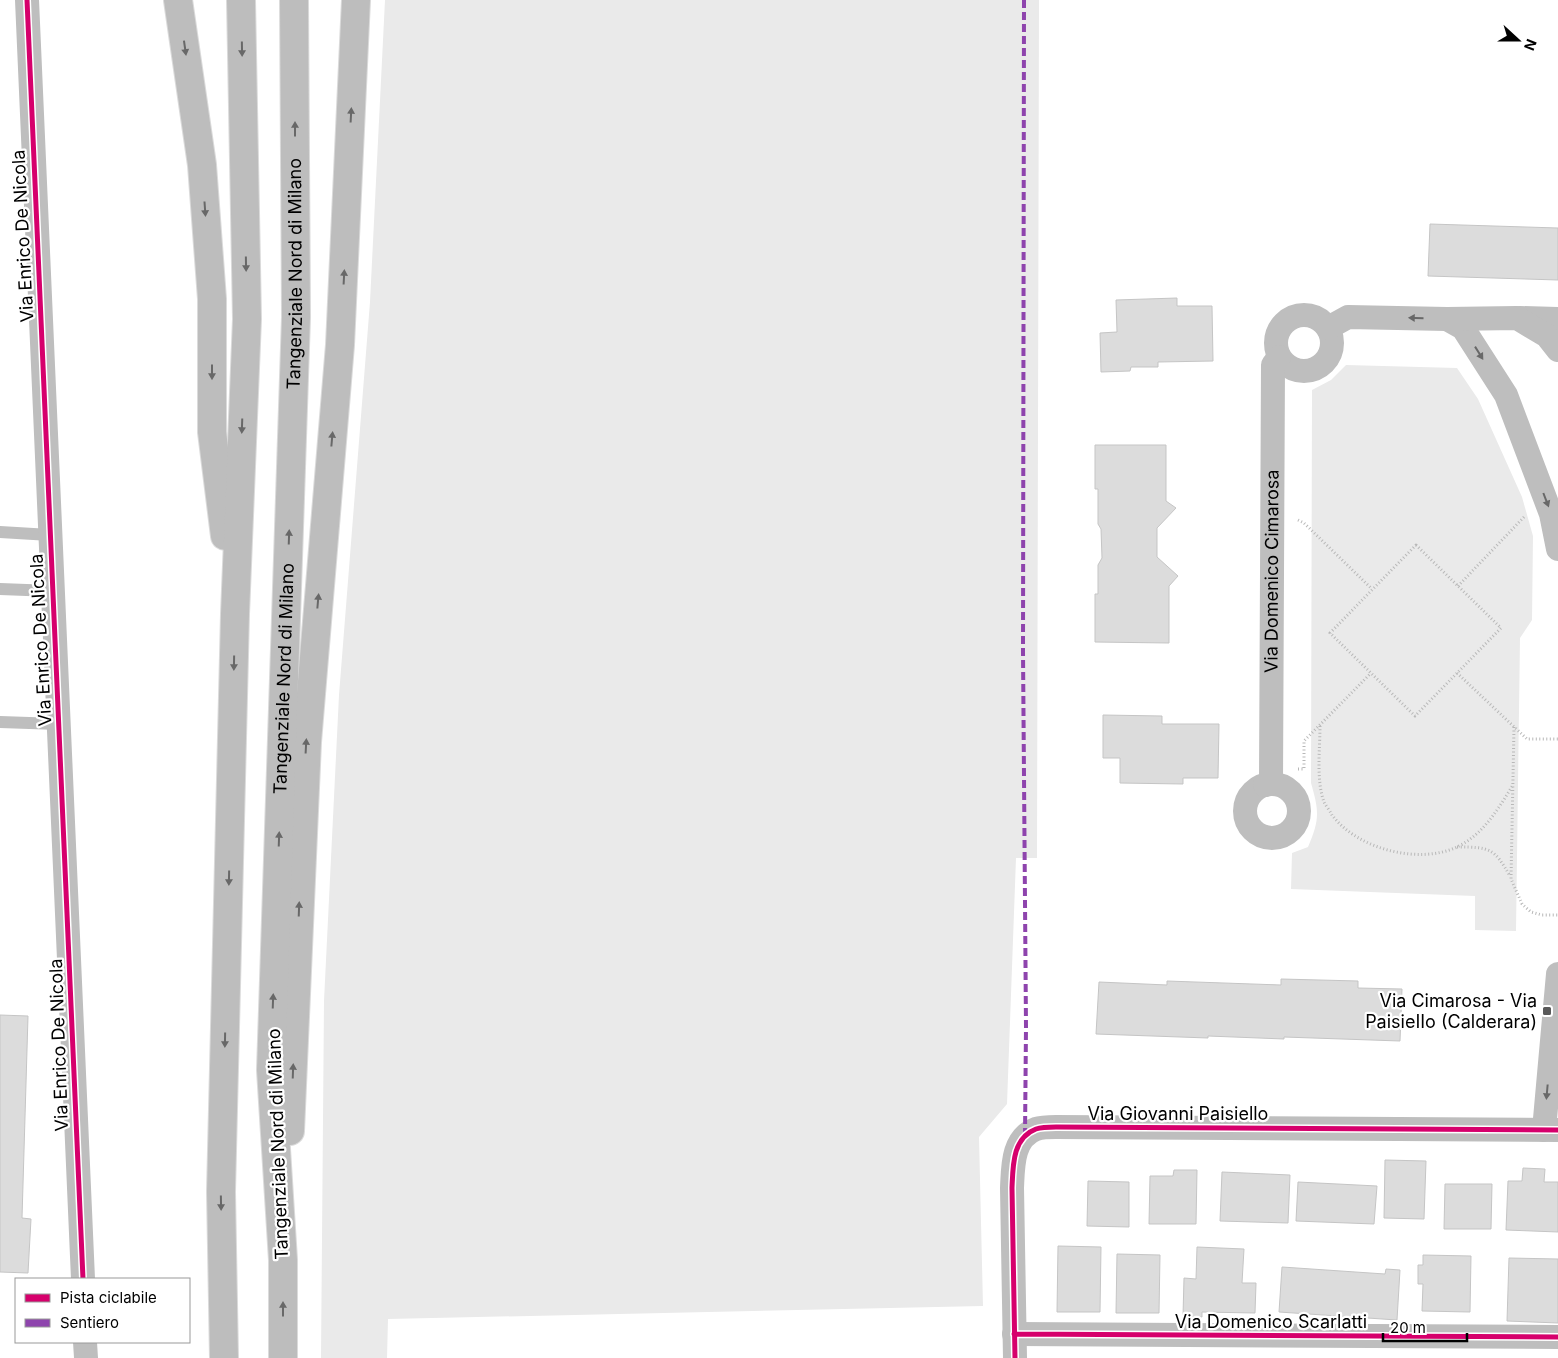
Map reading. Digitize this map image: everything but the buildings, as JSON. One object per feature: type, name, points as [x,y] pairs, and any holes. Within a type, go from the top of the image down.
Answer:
[{"type":"highway","points":[[178,0],[202,164],[212,299],[212,432],[235,614]]},
{"type":"highway","points":[[224,1358],[221,1192],[235,614],[247,319],[241,0]]},
{"type":"highway","name":"Tangenziale Nord di Milano","points":[[283,1358],[283,1260],[271,1070],[296,316],[294,0]]},
{"type":"highway","points":[[283,1260],[307,742],[340,345],[356,0]]},
{"type":"street","name":"Via Enrico De Nicola","points":[[27,0],[83,1278]]},
{"type":"street","name":"Via Domenico Cimarosa","points":[[1268,777],[1273,365],[1279,357],[1276,343],[1279,329],[1290,318],[1304,314],[1318,318],[1328,328]]},
{"type":"street","points":[[1279,357],[1290,367],[1304,371],[1318,367],[1328,356],[1332,342],[1328,328],[1348,316],[1447,319],[1558,319]]},
{"type":"street","points":[[1517,318],[1547,336],[1558,350]]},
{"type":"street","points":[[1447,319],[1463,328],[1506,395],[1552,514],[1558,549]]},
{"type":"street","points":[[1551,1130],[1558,974]]},
{"type":"street","name":"Via Giovanni Paisiello","points":[[1015,1358],[1013,1168],[1016,1150],[1025,1136],[1037,1129],[1056,1127],[1551,1130]]},
{"type":"street","name":"Via Domenico Scarlatti","points":[[1014,1334],[1558,1338]]},
{"type":"street","points":[[86,1343],[86,1358]]},
{"type":"lane","points":[[0,532],[50,534]]},
{"type":"lane","points":[[0,589],[53,591]]},
{"type":"lane","points":[[0,722],[59,724]]},
{"type":"path","points":[[1458,586],[1544,496]]},
{"type":"path","points":[[1272,504],[1304,523],[1372,589]]},
{"type":"path","points":[[1416,545],[1458,586],[1501,628],[1415,716],[1330,633],[1416,545]]},
{"type":"path","points":[[1268,777],[1304,769],[1304,741],[1371,673]]},
{"type":"path","points":[[1457,673],[1527,739],[1558,738]]},
{"type":"path","points":[[1320,726],[1320,784],[1324,803],[1339,824],[1358,838],[1384,850],[1432,854],[1457,847],[1476,847],[1489,850],[1500,858],[1522,904],[1530,912],[1542,915],[1558,915]]},
{"type":"path","points":[[1511,879],[1514,727]]},
{"type":"path","points":[[1457,847],[1478,834],[1493,818],[1513,785]]},
{"type":"shaded area","points":[[385,0],[1039,0],[1037,858],[1016,858],[1007,1104],[979,1137],[983,1306],[388,1319],[387,1358],[321,1358],[324,1001],[339,695],[370,302]]},
{"type":"shaded area","points":[[1346,365],[1457,368],[1478,399],[1522,497],[1533,536],[1532,620],[1520,638],[1516,931],[1475,930],[1475,896],[1291,889],[1292,853],[1308,847],[1315,829],[1317,815],[1316,801],[1311,783],[1312,390],[1331,380]]},
{"type":"marked path","points":[[1024,0],[1023,652],[1025,1136]]},
{"type":"cycle path","points":[[27,0],[83,1278]]},
{"type":"cycle path","points":[[1015,1358],[1013,1171],[1018,1146],[1028,1133],[1036,1129],[1056,1127],[1558,1130]]},
{"type":"cycle path","points":[[1014,1334],[1558,1337]]},
{"type":"place","name":"Via Cimarosa - Via PaisieIIo (Calderara)","points":[[1547,1011]]}]
